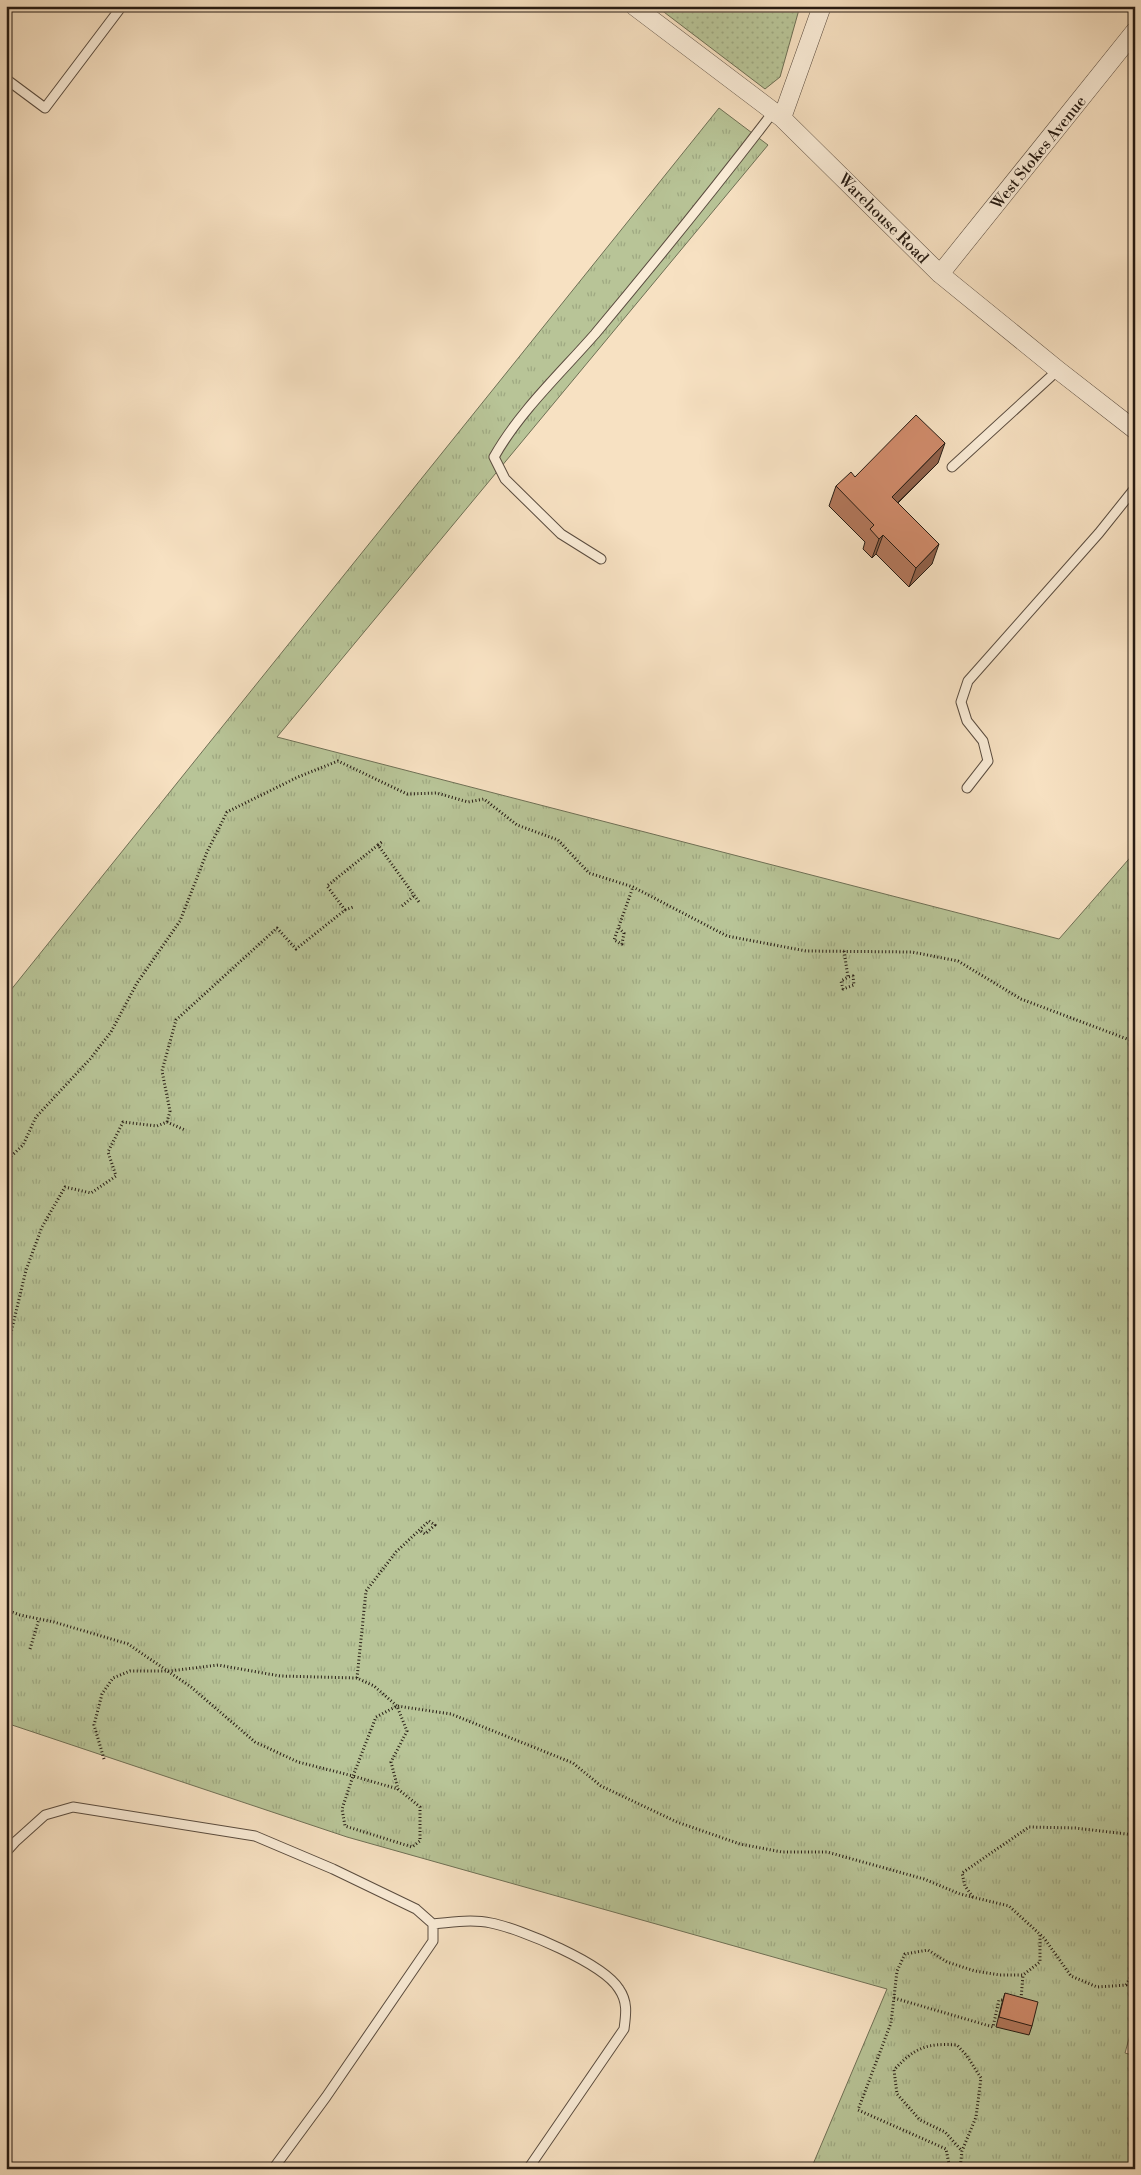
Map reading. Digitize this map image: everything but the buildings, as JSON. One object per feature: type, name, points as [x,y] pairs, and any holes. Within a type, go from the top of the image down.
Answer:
[{"type":"street","name":"Warehouse Road","points":[[634,6],[778,115],[940,274],[1135,430]]},
{"type":"street","points":[[778,115],[822,6]]},
{"type":"street","name":"West Stokes Avenue","points":[[940,274],[1135,31]]},
{"type":"lane","points":[[6,79],[45,108],[122,6]]},
{"type":"lane","points":[[601,559],[561,534],[505,479],[494,458],[508,432],[593,335],[778,115]]},
{"type":"lane","points":[[952,467],[1058,370]]},
{"type":"lane","points":[[967,788],[988,761],[984,741],[967,721],[961,702],[968,681],[1135,488]]},
{"type":"lane","points":[[6,1852],[45,1815],[73,1807],[255,1836],[333,1869],[416,1909],[433,1924],[490,1922],[546,1942],[605,1974],[619,1989],[627,2007],[624,2029],[528,2169]]},
{"type":"lane","points":[[273,2169],[433,1941],[433,1924]]},
{"type":"path","points":[[6,1161],[24,1144],[36,1117],[90,1059],[111,1032],[137,983],[180,921],[207,852],[227,812],[298,777],[338,761],[407,794],[437,793],[468,802],[484,799],[516,825],[558,840],[589,873],[634,887],[727,936],[806,951],[912,952],[958,961],[1021,998],[1135,1042]]},
{"type":"path","points":[[345,910],[327,886],[383,841]]},
{"type":"path","points":[[378,845],[419,902]]},
{"type":"path","points":[[618,928],[624,933],[622,944],[614,940],[618,928],[634,887]]},
{"type":"path","points":[[402,906],[415,895]]},
{"type":"path","points":[[167,1122],[170,1111],[162,1071],[176,1020],[277,928],[296,948],[345,910],[353,907]]},
{"type":"path","points":[[844,950],[848,977]]},
{"type":"path","points":[[853,976],[854,985],[843,989],[841,981],[848,977],[853,976]]},
{"type":"path","points":[[6,1337],[10,1338],[26,1270],[42,1227],[65,1187],[91,1193],[116,1176],[108,1152],[123,1122],[157,1126],[167,1122],[185,1130]]},
{"type":"path","points":[[358,1678],[366,1591],[396,1552],[419,1530],[429,1521],[435,1525],[425,1534],[419,1530]]},
{"type":"path","points":[[6,1610],[128,1644],[192,1687],[255,1742],[298,1762],[353,1776],[398,1788],[420,1807],[420,1841],[412,1847],[345,1826],[342,1809],[353,1776],[376,1717],[397,1706],[450,1714],[573,1762],[601,1786],[677,1822],[740,1844],[782,1852],[827,1852],[924,1879],[973,1897],[1008,1906],[1040,1934],[1071,1976],[1097,1987],[1126,1985],[1135,1970]]},
{"type":"path","points":[[30,1648],[39,1619]]},
{"type":"path","points":[[104,1759],[94,1725],[102,1694],[113,1678],[130,1671],[170,1671],[218,1665],[280,1676],[358,1678],[374,1686],[397,1706],[406,1731],[391,1762],[398,1788]]},
{"type":"path","points":[[973,1897],[965,1886],[962,1873],[1029,1827],[1075,1828],[1135,1835]]},
{"type":"path","points":[[950,2169],[946,2150],[858,2110],[891,2023],[897,1971],[905,1954],[928,1950],[947,1962],[976,1972],[1000,1976],[1023,1975],[1040,1962],[1040,1934]]},
{"type":"path","points":[[894,1998],[993,2027],[999,2000],[1021,1998],[1023,1975]]},
{"type":"path","points":[[960,2169],[962,2151],[976,2117],[980,2078],[967,2056],[957,2045],[934,2044],[908,2055],[894,2070],[897,2094],[920,2120],[945,2132],[962,2151]]},
{"type":"green space","points":[[656,6],[800,6],[780,77],[765,89]]},
{"type":"green space","points":[[719,108],[768,145],[277,737],[1059,939],[1135,852],[1135,2017],[1125,2053],[1135,2056],[1135,2169],[811,2169],[887,1989],[347,1837],[6,1723],[6,996]]}]
